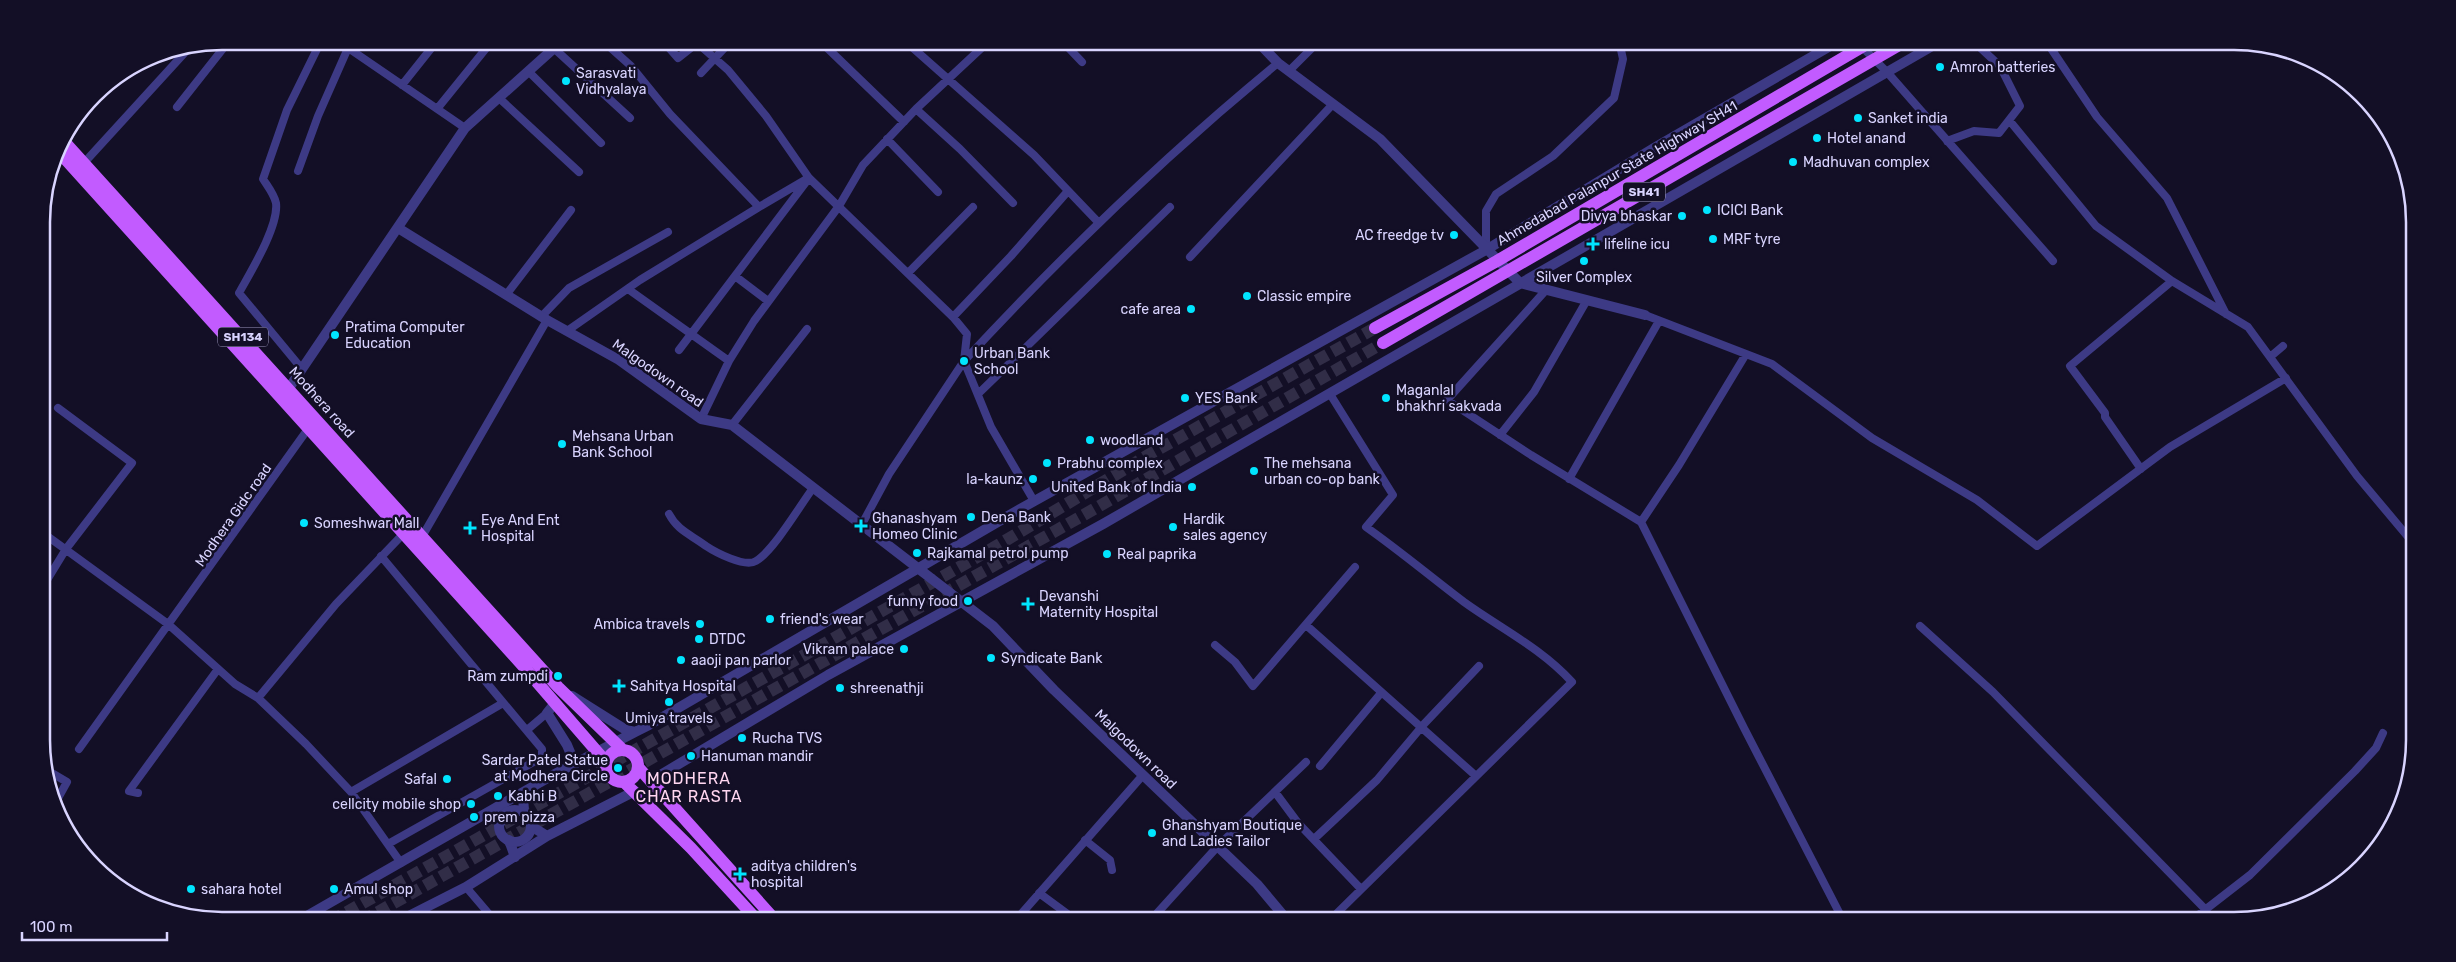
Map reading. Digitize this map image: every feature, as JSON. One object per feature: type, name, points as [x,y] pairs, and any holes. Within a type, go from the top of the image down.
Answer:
[{"type":"main road","name":"Ahmedabad Palanpur State Highway SH41","points":[[1375,328],[1497,261],[1851,50]]},
{"type":"main road","name":"SH41","points":[[1383,343],[1891,50]]},
{"type":"main road","name":"Modhera road","points":[[68,146],[289,388],[312,424],[423,535],[558,687],[619,746],[636,758],[638,767]]},
{"type":"main road","points":[[63,156],[280,400],[312,424],[402,534],[602,757],[609,778],[630,787],[749,912]]},
{"type":"main road","points":[[602,757],[612,753],[619,746]]},
{"type":"main road","points":[[630,787],[638,767],[652,780],[765,912]]},
{"type":"street","points":[[177,107],[222,50]]},
{"type":"street","points":[[302,369],[239,293],[267,241],[276,205],[273,193],[263,179],[287,110],[317,50]]},
{"type":"street","points":[[298,171],[318,116],[347,50]]},
{"type":"street","points":[[351,50],[465,128]]},
{"type":"street","points":[[402,85],[430,50]]},
{"type":"street","points":[[436,109],[485,50]]},
{"type":"street","points":[[280,400],[465,128],[553,50]]},
{"type":"street","points":[[555,50],[630,118]]},
{"type":"street","points":[[613,50],[631,66],[670,114],[759,207]]},
{"type":"street","points":[[671,50],[678,58],[687,50]]},
{"type":"street","points":[[705,50],[728,70],[766,116],[808,178],[953,317],[967,334],[964,361],[992,427],[1034,501]]},
{"type":"street","points":[[701,73],[722,50]]},
{"type":"street","points":[[829,50],[904,122]]},
{"type":"street","points":[[915,50],[1034,156],[1098,222]]},
{"type":"street","points":[[701,419],[729,361],[768,301],[839,206],[863,165],[916,109],[978,50]]},
{"type":"street","points":[[1071,50],[1082,62]]},
{"type":"street","points":[[1266,50],[1278,62],[1380,140],[1506,271],[1520,283],[1645,315],[1772,364],[1872,438],[1977,500],[2037,546],[2170,447],[2286,378]]},
{"type":"street","points":[[1290,71],[1310,50]]},
{"type":"street","points":[[1486,250],[1486,211],[1496,194],[1553,156],[1614,98],[1623,59],[1621,50]]},
{"type":"street","points":[[619,746],[635,732],[916,569],[1034,501],[1486,250],[1654,148],[1823,50]]},
{"type":"street","points":[[1868,50],[1874,60],[1887,72],[2053,260]]},
{"type":"street","points":[[652,780],[828,675],[1085,534],[1925,50]]},
{"type":"street","points":[[1947,141],[1974,131],[1999,132],[2020,106],[2000,66],[1983,50]]},
{"type":"street","points":[[2052,50],[2097,118],[2167,198],[2226,314]]},
{"type":"street","points":[[83,164],[183,55]]},
{"type":"street","points":[[861,526],[889,474],[964,361],[1098,222],[1218,112],[1278,62]]},
{"type":"street","points":[[528,72],[601,143]]},
{"type":"street","points":[[499,98],[579,172]]},
{"type":"street","points":[[1190,257],[1333,104]]},
{"type":"street","points":[[916,109],[960,148],[1014,203]]},
{"type":"street","points":[[2009,120],[2096,226],[2172,281],[2248,327],[2357,476],[2406,534]]},
{"type":"street","points":[[887,139],[938,192]]},
{"type":"street","points":[[567,331],[628,289],[808,178]]},
{"type":"street","points":[[679,350],[808,178]]},
{"type":"street","points":[[953,317],[1011,256],[1068,191]]},
{"type":"street","points":[[908,273],[973,207]]},
{"type":"street","points":[[978,394],[1170,207]]},
{"type":"street","points":[[506,294],[571,210]]},
{"type":"street","name":"Malgodown road","points":[[398,228],[544,318],[619,360],[701,419],[732,425],[916,569],[962,601],[993,626],[1054,690],[1257,884],[1281,912]]},
{"type":"street","points":[[423,535],[544,318],[569,288],[668,232]]},
{"type":"street","points":[[735,276],[768,301]]},
{"type":"street","points":[[2141,469],[2105,416],[2105,413],[2070,366],[2172,281]]},
{"type":"street","points":[[628,289],[729,361]]},
{"type":"street","points":[[1546,290],[1447,400],[1641,522],[1839,912]]},
{"type":"street","points":[[1500,435],[1534,392],[1587,300]]},
{"type":"street","points":[[1367,317],[1390,319]]},
{"type":"street","points":[[1569,478],[1659,321]]},
{"type":"street","points":[[732,425],[807,329]]},
{"type":"street","points":[[1396,356],[1398,334]]},
{"type":"street","points":[[2270,357],[2283,346]]},
{"type":"street","points":[[1641,522],[1679,465],[1746,354]]},
{"type":"street","points":[[1330,394],[1393,494],[1366,527],[1411,559],[1464,602],[1522,639],[1572,682],[1337,912]]},
{"type":"street","points":[[50,575],[66,549],[132,463],[58,408]]},
{"type":"street","name":"Modhera Gidc road","points":[[79,749],[168,624],[198,586],[312,424]]},
{"type":"street","points":[[668,514],[676,527],[713,551],[749,563],[756,562],[775,542],[813,488]]},
{"type":"street","points":[[258,698],[336,604],[412,524]]},
{"type":"street","points":[[50,538],[168,624],[235,684],[258,698],[306,744],[350,792],[401,863]]},
{"type":"street","points":[[381,556],[542,748],[542,756],[537,760],[388,844]]},
{"type":"street","points":[[1215,645],[1235,662],[1253,686],[1355,566]]},
{"type":"street","points":[[1306,625],[1476,776]]},
{"type":"street","points":[[1920,626],[1993,692],[2205,909]]},
{"type":"street","points":[[1314,839],[1377,780],[1421,728],[1479,666]]},
{"type":"street","points":[[138,793],[129,791],[218,669]]},
{"type":"street","points":[[558,687],[626,730],[635,732]]},
{"type":"street","points":[[1320,766],[1381,692]]},
{"type":"street","points":[[350,792],[503,703]]},
{"type":"street","points":[[527,730],[547,713],[555,703]]},
{"type":"street","points":[[547,713],[567,745],[575,764]]},
{"type":"street","points":[[2201,912],[2250,874],[2355,771],[2376,748],[2383,733]]},
{"type":"street","points":[[314,912],[575,764],[602,757]]},
{"type":"street","points":[[1158,912],[1218,846],[1306,762]]},
{"type":"street","points":[[53,774],[68,782],[59,796]]},
{"type":"street","points":[[1022,912],[1143,775]]},
{"type":"street","points":[[417,912],[466,887],[630,787]]},
{"type":"street","points":[[1275,792],[1314,839],[1361,889]]},
{"type":"street","points":[[523,793],[524,813],[531,826],[547,836]]},
{"type":"street","points":[[500,823],[509,811],[524,813]]},
{"type":"street","points":[[487,814],[500,823],[502,833],[515,842],[524,839],[531,826]]},
{"type":"street","points":[[510,840],[515,857]]},
{"type":"street","points":[[1085,840],[1110,860],[1112,870]]},
{"type":"street","points":[[466,887],[487,912]]},
{"type":"street","points":[[1039,893],[1065,912]]},
{"type":"tunnel","points":[[347,912],[993,548],[1150,454],[1375,328]]},
{"type":"tunnel","points":[[378,912],[1082,516],[1383,343]]},
{"type":"place","name":"Amron batteries","points":[[1940,67]]},
{"type":"place","name":"Sarasvati Vidhyalaya","points":[[566,81]]},
{"type":"place","name":"Sanket india","points":[[1858,118]]},
{"type":"place","name":"Hotel anand","points":[[1817,138]]},
{"type":"place","name":"Madhuvan complex","points":[[1793,162]]},
{"type":"place","name":"ICICI Bank","points":[[1707,210]]},
{"type":"place","name":"Divya bhaskar","points":[[1682,216]]},
{"type":"place","name":"AC freedge tv","points":[[1454,235]]},
{"type":"place","name":"MRF tyre","points":[[1713,239]]},
{"type":"place","name":"lifeline icu","points":[[1593,244]]},
{"type":"place","name":"Silver Complex","points":[[1584,261]]},
{"type":"place","name":"Classic empire","points":[[1247,296]]},
{"type":"place","name":"cafe area","points":[[1191,309]]},
{"type":"place","name":"Pratima Computer Education","points":[[335,335]]},
{"type":"place","name":"Urban Bank School","points":[[964,361]]},
{"type":"place","name":"YES Bank","points":[[1185,398]]},
{"type":"place","name":"Maganlal bhakhri sakvada","points":[[1386,398]]},
{"type":"place","name":"woodland","points":[[1090,440]]},
{"type":"place","name":"Mehsana Urban Bank School","points":[[562,444]]},
{"type":"place","name":"Prabhu complex","points":[[1047,463]]},
{"type":"place","name":"The mehsana urban co-op bank","points":[[1254,471]]},
{"type":"place","name":"la-kaunz","points":[[1033,479]]},
{"type":"place","name":"United Bank of India","points":[[1192,487]]},
{"type":"place","name":"Dena Bank","points":[[971,517]]},
{"type":"place","name":"Someshwar Mall","points":[[304,523]]},
{"type":"place","name":"Ghanashyam Homeo Clinic","points":[[861,526]]},
{"type":"place","name":"Hardik sales agency","points":[[1173,527]]},
{"type":"place","name":"Eye And Ent Hospital","points":[[470,528]]},
{"type":"place","name":"Rajkamal petrol pump","points":[[917,553]]},
{"type":"place","name":"Real paprika","points":[[1107,554]]},
{"type":"place","name":"funny food","points":[[968,601]]},
{"type":"place","name":"Devanshi Maternity Hospital","points":[[1028,604]]},
{"type":"place","name":"friend's wear","points":[[770,619]]},
{"type":"place","name":"Ambica travels","points":[[700,624]]},
{"type":"place","name":"DTDC","points":[[699,639]]},
{"type":"place","name":"Vikram palace","points":[[904,649]]},
{"type":"place","name":"Syndicate Bank","points":[[991,658]]},
{"type":"place","name":"aaoji pan parlor","points":[[681,660]]},
{"type":"place","name":"Ram zumpdi","points":[[558,676]]},
{"type":"place","name":"Sahitya Hospital","points":[[619,686]]},
{"type":"place","name":"shreenathji","points":[[840,688]]},
{"type":"place","name":"Umiya travels","points":[[669,702]]},
{"type":"place","name":"Rucha TVS","points":[[742,738]]},
{"type":"place","name":"Hanuman mandir","points":[[691,756]]},
{"type":"place","name":"Sardar Patel Statue at Modhera Circle","points":[[618,768]]},
{"type":"place","name":"Safal","points":[[447,779]]},
{"type":"place","name":"Kabhi B","points":[[498,796]]},
{"type":"place","name":"cellcity mobile shop","points":[[471,804]]},
{"type":"place","name":"prem pizza","points":[[474,817]]},
{"type":"place","name":"Ghanshyam Boutique and Ladies Tailor","points":[[1152,833]]},
{"type":"place","name":"aditya children's hospital","points":[[740,874]]},
{"type":"place","name":"sahara hotel","points":[[191,889]]},
{"type":"place","name":"Amul shop","points":[[334,889]]},
{"type":"district","name":"MODHERA CHAR RASTA","points":[[689,787]]}]
